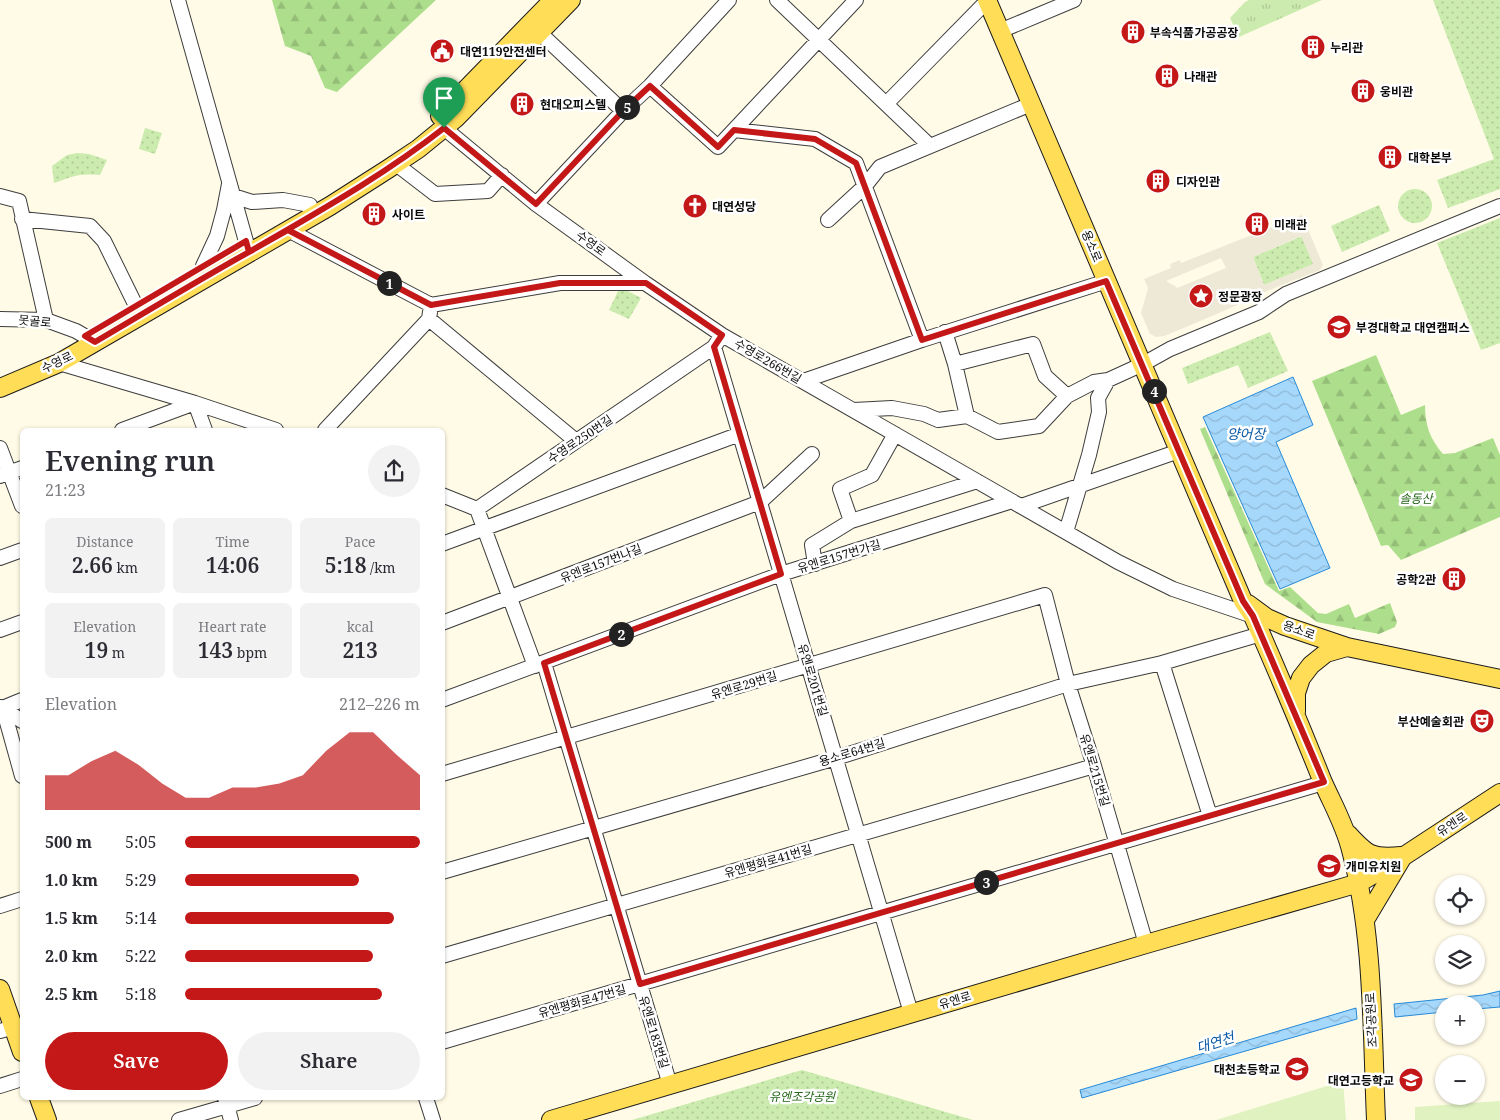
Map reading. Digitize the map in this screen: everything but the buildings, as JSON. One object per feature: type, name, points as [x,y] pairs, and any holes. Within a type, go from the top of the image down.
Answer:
[{"type":"main road","name":"수영로","points":[[0,375],[90,339],[248,246],[386,158],[448,110],[553,0]]},
{"type":"main road","name":"수영로","points":[[0,388],[59,363],[136,306],[204,266],[288,230],[396,164],[444,128],[474,101],[571,0]]},
{"type":"main road","name":"용소로","points":[[987,1],[1243,601],[1267,618],[1285,626],[1347,647],[1500,679]]},
{"type":"main road","points":[[1243,601],[1253,616],[1346,832],[1370,854],[1382,858],[1404,856]]},
{"type":"main road","points":[[1297,717],[1296,693],[1302,678],[1311,665],[1326,653],[1347,647]]},
{"type":"main road","name":"유엔로","points":[[551,1120],[1359,882],[1404,856],[1500,793]]},
{"type":"main road","name":"조각공원로","points":[[1346,832],[1359,882],[1365,920],[1376,1120]]},
{"type":"main road","points":[[1365,920],[1404,856]]},
{"type":"main road","points":[[0,989],[7,1029],[20,1049]]},
{"type":"main road","points":[[40,1100],[47,1120]]},
{"type":"street","points":[[178,0],[248,246]]},
{"type":"street","points":[[536,204],[623,111],[650,86],[729,0]]},
{"type":"street","points":[[778,0],[929,145]]},
{"type":"street","points":[[650,86],[718,147],[856,0]]},
{"type":"street","points":[[1000,31],[1074,0]]},
{"type":"street","points":[[886,104],[987,1]]},
{"type":"street","points":[[539,32],[623,111]]},
{"type":"street","points":[[828,220],[865,186],[880,167],[1031,104]]},
{"type":"street","name":"수영로","points":[[444,128],[536,204],[646,283]]},
{"type":"street","points":[[734,130],[815,139],[856,163],[922,340]]},
{"type":"street","points":[[396,164],[435,194],[488,190],[502,175]]},
{"type":"street","points":[[204,266],[224,210],[229,181]]},
{"type":"street","points":[[0,196],[18,201],[46,320]]},
{"type":"street","points":[[233,196],[252,202],[283,200],[310,205]]},
{"type":"street","points":[[854,410],[892,408],[924,414],[938,420],[966,416],[998,432],[1038,426],[1067,396],[1094,382],[1108,380],[1170,349],[1259,312],[1286,294],[1500,206]]},
{"type":"street","points":[[22,219],[90,226],[104,240],[136,306]]},
{"type":"street","points":[[288,230],[430,312],[576,441]]},
{"type":"street","points":[[803,381],[945,332],[1106,281]]},
{"type":"street","points":[[327,428],[430,312],[560,283],[646,283]]},
{"type":"street","name":"수영로266번길","points":[[646,283],[722,335],[1118,562],[1173,589],[1253,616]]},
{"type":"street","name":"못골로","points":[[0,319],[46,320],[63,325],[90,339]]},
{"type":"street","points":[[945,332],[955,364],[966,416]]},
{"type":"street","points":[[714,347],[722,335]]},
{"type":"street","points":[[955,364],[1033,344],[1045,376],[1067,396]]},
{"type":"street","name":"수영로250번길","points":[[477,509],[714,347]]},
{"type":"street","name":"유엔로201번길","points":[[714,347],[912,1013]]},
{"type":"street","points":[[59,363],[194,403],[270,428]]},
{"type":"street","points":[[1066,532],[1089,455],[1099,412],[1098,398],[1108,380]]},
{"type":"street","points":[[127,428],[194,403]]},
{"type":"street","points":[[194,403],[203,428]]},
{"type":"street","points":[[445,543],[740,434]]},
{"type":"street","points":[[851,521],[840,489],[872,475],[895,434]]},
{"type":"street","points":[[0,448],[11,472],[20,500]]},
{"type":"street","name":"유엔로157번가길","points":[[445,699],[781,574],[1079,486],[1179,451]]},
{"type":"street","points":[[760,502],[812,454]]},
{"type":"street","points":[[814,564],[812,545],[851,521],[977,481]]},
{"type":"street","points":[[445,496],[477,509]]},
{"type":"street","name":"유엔로157번나길","points":[[445,622],[760,502]]},
{"type":"street","name":"유엔로183번길","points":[[477,509],[509,598],[539,664],[566,738],[670,1085]]},
{"type":"street","points":[[0,558],[20,551]]},
{"type":"street","name":"유엔로29번길","points":[[445,773],[1044,596]]},
{"type":"street","name":"유엔로215번길","points":[[1044,596],[1068,684],[1146,944]]},
{"type":"street","points":[[0,630],[20,623]]},
{"type":"street","name":"용소로64번길","points":[[445,871],[836,758],[1068,684],[1162,663],[1261,634]]},
{"type":"street","points":[[1162,663],[1210,816]]},
{"type":"street","points":[[1,708],[20,701]]},
{"type":"street","points":[[1,708],[20,720]]},
{"type":"street","points":[[1,708],[20,770]]},
{"type":"street","name":"유엔평화로41번길","points":[[445,955],[1094,766]]},
{"type":"street","name":"유엔평화로47번길","points":[[445,1041],[1324,782]]},
{"type":"street","points":[[0,906],[20,900]]},
{"type":"street","points":[[0,1086],[20,1080]]},
{"type":"street","points":[[179,1120],[226,1102],[240,1100]]},
{"type":"street","points":[[427,1100],[433,1120]]},
{"type":"street","points":[[226,1102],[232,1120]]},
{"type":"green space","points":[[272,0],[436,0],[337,92],[325,88],[311,56],[285,46]]},
{"type":"green space","points":[[1249,0],[1322,0],[1239,37],[1230,18]]},
{"type":"green space","points":[[1433,0],[1500,0],[1500,189],[1448,208],[1437,180],[1494,159]]},
{"type":"green space","points":[[145,128],[162,133],[155,154],[139,149]]},
{"type":"green space","points":[[77,153],[89,154],[107,160],[100,175],[87,174],[54,183],[52,166],[67,155]]},
{"type":"green space","points":[[1415,189],[1427,194],[1432,206],[1427,218],[1415,223],[1403,218],[1398,206],[1403,194]]},
{"type":"green space","points":[[1379,205],[1390,231],[1342,252],[1331,226]]},
{"type":"green space","points":[[1500,218],[1500,343],[1481,350],[1437,243]]},
{"type":"green space","points":[[1302,236],[1314,264],[1264,285],[1253,257]]},
{"type":"green space","points":[[620,287],[641,298],[629,319],[609,310]]},
{"type":"green space","points":[[1270,332],[1288,371],[1248,388],[1238,365],[1188,384],[1182,368]]},
{"type":"green space","name":"솔동산","points":[[1376,355],[1401,415],[1425,405],[1429,431],[1443,454],[1455,453],[1493,438],[1500,455],[1500,517],[1401,560],[1388,545],[1381,546],[1312,381]]},
{"type":"green space","points":[[1205,427],[1279,591],[1290,587],[1318,613],[1326,614],[1349,604],[1355,618],[1390,603],[1397,622],[1395,627],[1379,634],[1317,622],[1265,584],[1200,429]]},
{"type":"green space","name":"유엔조각공원","points":[[802,1070],[973,1120],[632,1120]]},
{"type":"green space","points":[[1343,1081],[1346,1120],[1216,1120]]},
{"type":"green space","points":[[1500,1101],[1500,1120],[1415,1120],[1415,1107],[1485,1105],[1485,1102]]},
{"type":"shaded area","points":[[1302,215],[1323,265],[1320,270],[1179,330],[1156,337],[1150,334],[1141,313],[1148,288],[1144,279],[1171,268],[1170,264],[1180,260],[1181,263]],"holes":[[[1301,236],[1313,264],[1264,285],[1253,257]],[[1221,258],[1226,268],[1177,288],[1166,281]]]},
{"type":"water","name":"양어장","points":[[1293,377],[1313,425],[1276,442],[1330,568],[1280,589],[1203,417]]},
{"type":"water","points":[[1500,991],[1500,1007],[1485,1008],[1485,995],[1483,995]]},
{"type":"water","points":[[1435,1000],[1435,1013],[1395,1017],[1394,1004]]},
{"type":"water","points":[[1356,1008],[1357,1019],[1082,1098],[1080,1090]]},
{"type":"place","name":"부속식품가공공장","points":[[1133,32]]},
{"type":"place","name":"누리관","points":[[1313,47]]},
{"type":"place","name":"대연119안전센터","points":[[442,51]]},
{"type":"place","name":"나래관","points":[[1167,76]]},
{"type":"place","name":"웅비관","points":[[1363,91]]},
{"type":"place","name":"현대오피스텔","points":[[522,104]]},
{"type":"place","name":"대학본부","points":[[1390,157]]},
{"type":"place","name":"디자인관","points":[[1158,181]]},
{"type":"place","name":"대연성당","points":[[695,206]]},
{"type":"place","name":"사이트","points":[[374,214]]},
{"type":"place","name":"미래관","points":[[1257,224]]},
{"type":"place","name":"정문광장","points":[[1201,296]]},
{"type":"place","name":"부경대학교 대연캠퍼스","points":[[1339,327]]},
{"type":"place","name":"공학2관","points":[[1454,579]]},
{"type":"place","name":"부산예술회관","points":[[1482,721]]},
{"type":"place","name":"개미유치원","points":[[1329,866]]},
{"type":"place","name":"대천초등학교","points":[[1297,1069]]},
{"type":"place","name":"대연고등학교","points":[[1411,1080]]},
{"type":"route","points":[[444,128],[418,149],[330,206],[249,252],[95,342],[85,336],[246,241],[249,252],[288,230],[431,305],[560,283],[646,283],[722,335],[714,347],[781,574],[544,663],[640,984],[1324,782],[1253,616],[1243,601],[1106,281],[922,340],[856,163],[815,139],[734,130],[718,147],[650,86],[623,111],[536,204],[444,128]]},
{"type":"water label","name":"대연천","points":[[1215,1042]]}]
